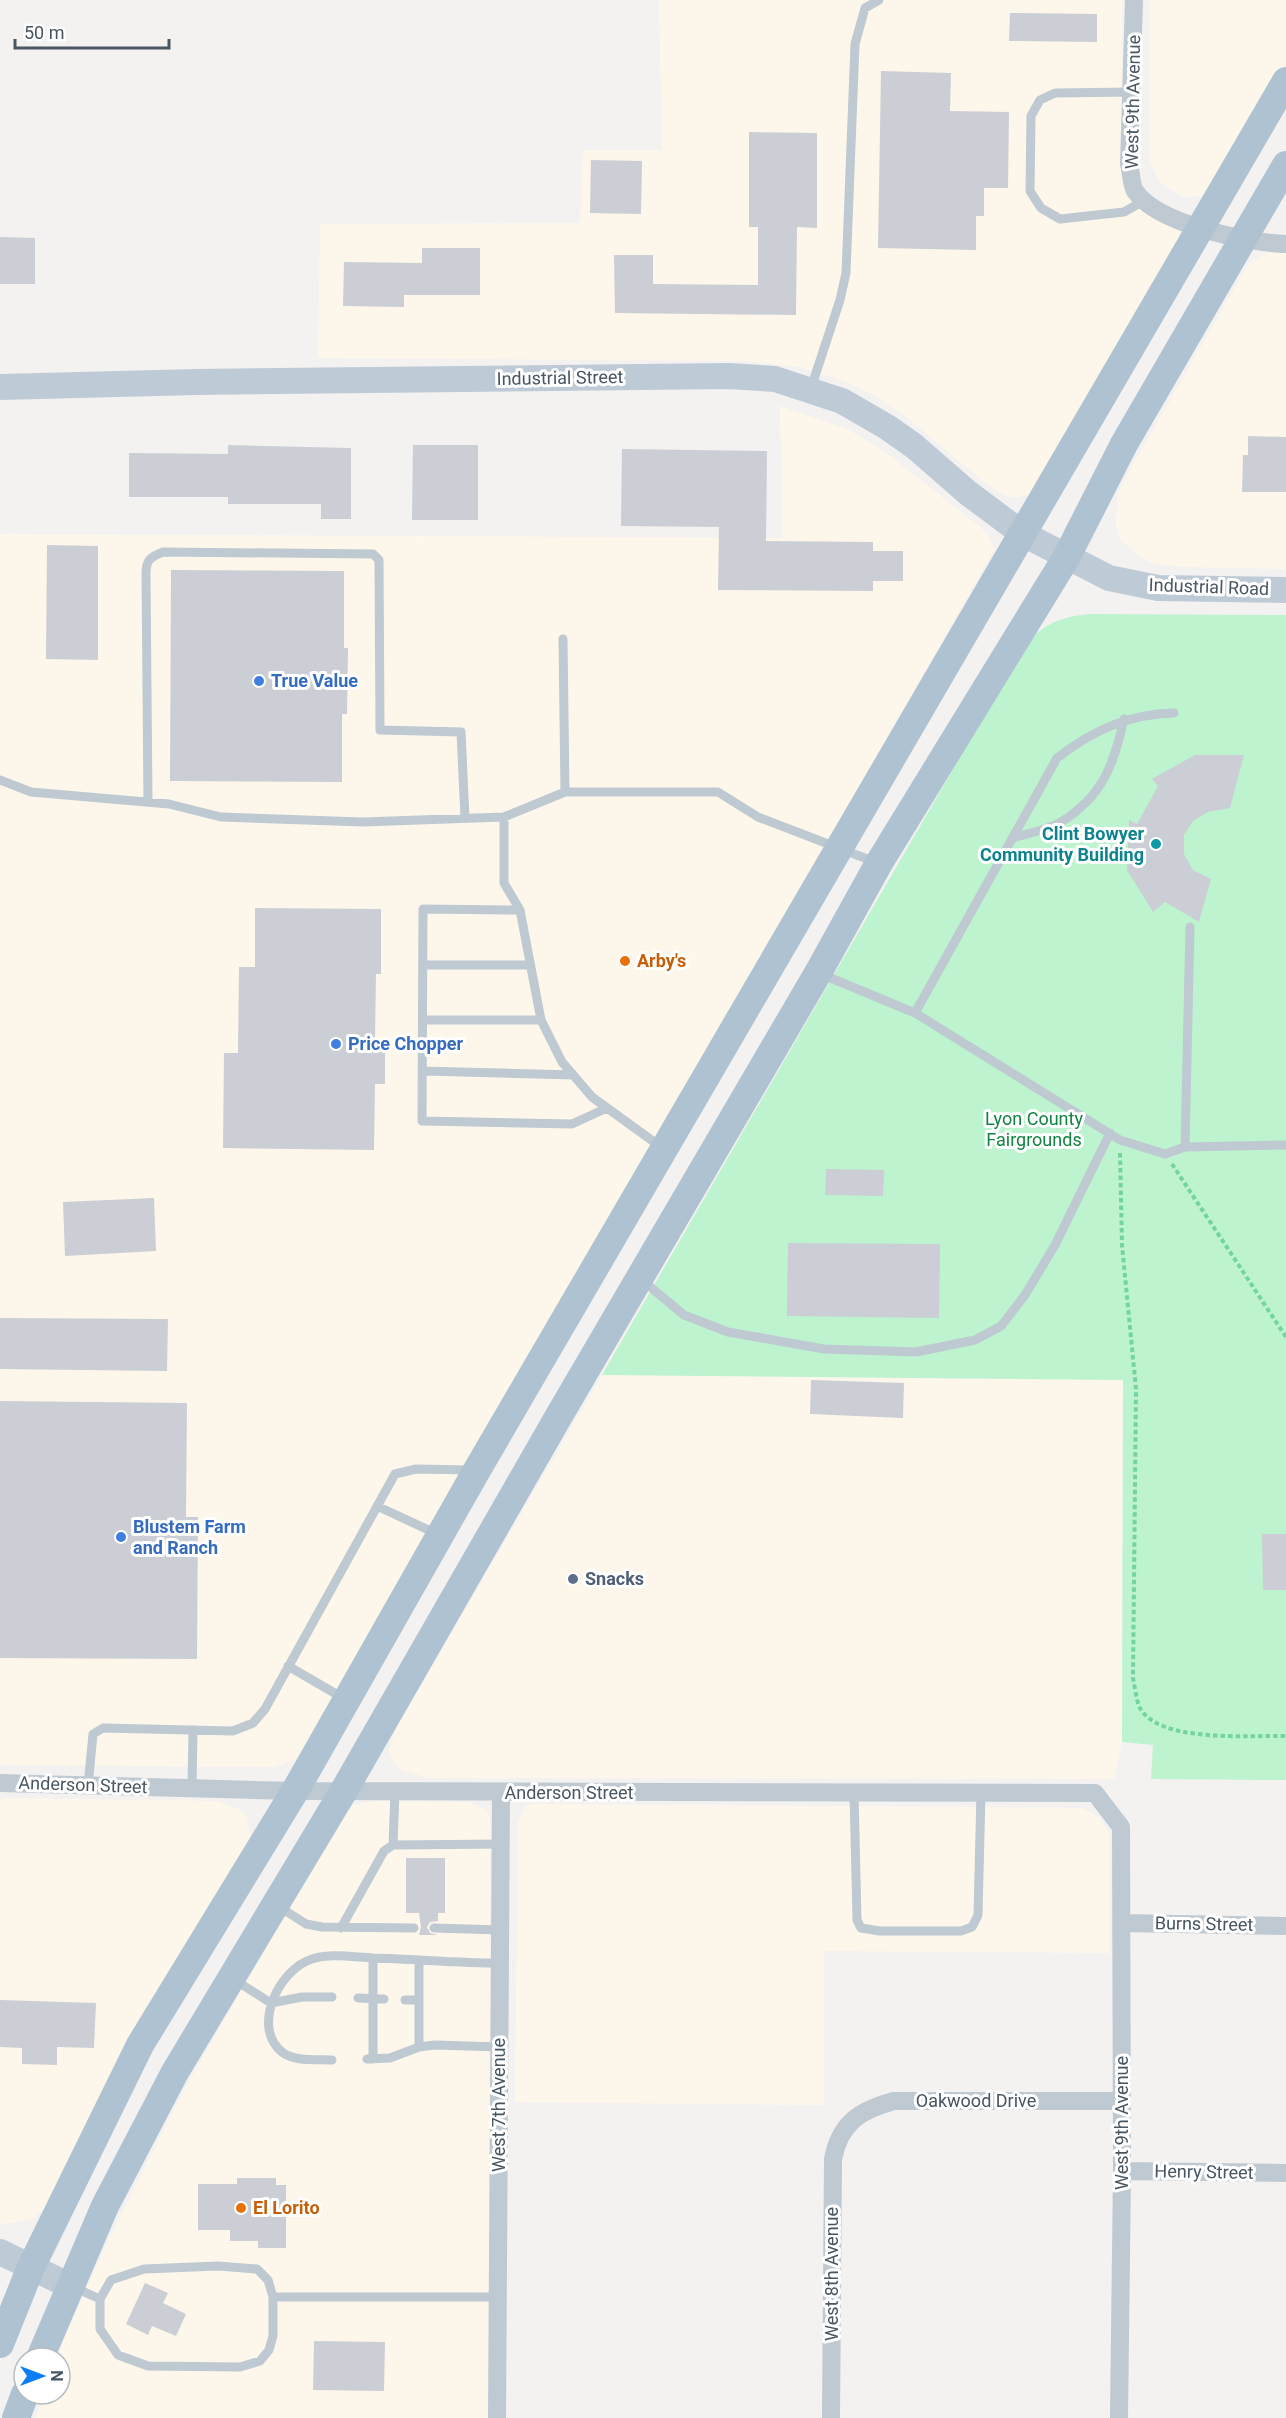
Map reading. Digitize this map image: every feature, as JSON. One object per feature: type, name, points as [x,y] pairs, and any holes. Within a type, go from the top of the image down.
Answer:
[{"type":"main road","points":[[0,2344],[31,2267],[140,2045],[295,1791],[477,1470],[1286,81]]},
{"type":"main road","points":[[45,2346],[105,2206],[175,2072],[343,1792],[818,973],[879,863],[1066,558],[1124,444],[1286,165]]},
{"type":"street","name":"West 9th Avenue","points":[[1133,0],[1130,164],[1134,190],[1145,200]]},
{"type":"street","points":[[1145,200],[1199,230],[1286,244]]},
{"type":"street","name":"Industrial Street","points":[[0,387],[197,382],[729,376],[775,379],[842,401],[887,427],[1023,534],[1066,558]]},
{"type":"street","name":"Industrial Road","points":[[1066,558],[1109,578],[1158,588],[1286,590]]},
{"type":"street","name":"Anderson Street","points":[[0,1783],[343,1792],[1095,1793],[1121,1827]]},
{"type":"street","name":"West 7th Avenue","points":[[497,2418],[501,1793]]},
{"type":"street","name":"West 9th Avenue","points":[[1119,2418],[1123,1923],[1121,1827]]},
{"type":"street","name":"Burns Street","points":[[1123,1923],[1286,1926]]},
{"type":"street","name":"Oakwood Drive","points":[[842,2132],[857,2115],[872,2107],[894,2101],[1122,2101]]},
{"type":"street","name":"West 8th Avenue","points":[[831,2418],[833,2159],[842,2132]]},
{"type":"street","name":"Henry Street","points":[[1122,2171],[1286,2173]]},
{"type":"street","points":[[0,2252],[70,2286]]},
{"type":"lane","points":[[811,389],[840,300],[846,273],[855,44],[865,9],[879,0]]},
{"type":"lane","points":[[1132,92],[1055,93],[1040,100],[1031,116],[1030,191],[1041,208],[1060,219],[1124,212],[1145,200]]},
{"type":"lane","points":[[148,802],[146,563],[152,556],[163,552],[373,554],[379,560],[380,730],[461,732],[465,818]]},
{"type":"lane","points":[[563,639],[566,792]]},
{"type":"lane","points":[[915,1012],[1057,758],[1082,738],[1124,719],[1149,713],[1174,713]]},
{"type":"lane","points":[[1013,838],[1060,823],[1089,801],[1114,761],[1124,719]]},
{"type":"lane","points":[[0,780],[31,792],[169,804],[222,817],[363,822],[504,818],[566,792],[718,792],[758,817],[839,850],[879,863]]},
{"type":"lane","points":[[504,818],[504,883],[520,910],[529,965],[542,1020],[562,1062],[592,1097],[664,1149]]},
{"type":"lane","points":[[520,910],[423,909],[422,1120],[572,1124],[607,1108]]},
{"type":"lane","points":[[1185,1147],[1190,927]]},
{"type":"lane","points":[[423,965],[529,965]]},
{"type":"lane","points":[[818,973],[915,1012],[1120,1140],[1165,1154],[1185,1147],[1286,1145]]},
{"type":"lane","points":[[423,1020],[542,1020]]},
{"type":"lane","points":[[422,1071],[573,1075]]},
{"type":"lane","points":[[640,1279],[684,1315],[728,1332],[824,1348],[916,1352],[975,1340],[1001,1326],[1025,1294],[1055,1245],[1110,1133]]},
{"type":"lane","points":[[88,1786],[93,1734],[103,1728],[233,1731],[253,1724],[265,1709],[394,1474],[417,1469],[477,1470]]},
{"type":"lane","points":[[377,1506],[440,1535]]},
{"type":"lane","points":[[288,1666],[346,1700]]},
{"type":"lane","points":[[192,1789],[193,1730]]},
{"type":"lane","points":[[393,1845],[395,1792]]},
{"type":"lane","points":[[854,1793],[857,1920],[861,1928],[880,1931],[961,1931],[972,1927],[978,1915],[981,1793]]},
{"type":"lane","points":[[341,1928],[384,1851],[393,1845],[501,1844]]},
{"type":"lane","points":[[275,1904],[306,1924],[341,1928],[414,1928]]},
{"type":"lane","points":[[434,1928],[500,1930]]},
{"type":"lane","points":[[332,2060],[303,2059],[283,2053],[270,2034],[271,2003],[292,1971],[311,1959],[373,1958],[500,1963]]},
{"type":"lane","points":[[373,1958],[370,2059],[390,2058],[418,2047],[500,2047]]},
{"type":"lane","points":[[418,2047],[419,1960]]},
{"type":"lane","points":[[231,1978],[271,2003],[302,1997],[332,1997]]},
{"type":"lane","points":[[358,1998],[384,1999]]},
{"type":"lane","points":[[405,2000],[419,2000]]},
{"type":"lane","points":[[218,2266],[256,2269],[268,2280],[273,2297],[273,2336],[268,2350],[260,2361],[240,2367],[148,2366],[118,2355],[100,2329],[100,2299],[111,2280],[144,2269],[218,2266]]},
{"type":"lane","points":[[70,2286],[100,2299]]},
{"type":"lane","points":[[273,2297],[498,2297]]},
{"type":"path","points":[[1120,1140],[1122,1245],[1136,1389],[1133,1678],[1139,1707],[1161,1727],[1180,1732],[1286,1736]]},
{"type":"path","points":[[1165,1154],[1286,1337]]},
{"type":"shaded area","points":[[659,0],[1122,0],[1121,168],[1179,230],[1179,241],[1032,494],[1012,498],[1000,493],[903,414],[870,393],[837,378],[798,367],[743,361],[318,358],[320,224],[580,223],[583,150],[662,150]]},
{"type":"shaded area","points":[[1150,0],[1286,0],[1286,63],[1212,190],[1202,196],[1183,197],[1161,183],[1150,164]]},
{"type":"shaded area","points":[[1286,251],[1286,569],[1189,567],[1157,564],[1145,560],[1121,540],[1116,526],[1117,497],[1122,484],[1249,263],[1267,253]]},
{"type":"shaded area","points":[[780,406],[847,429],[884,451],[987,533],[994,550],[741,994],[307,1744],[296,1759],[274,1767],[0,1765],[0,534],[782,538]]},
{"type":"shaded area","points":[[602,1375],[1123,1380],[1122,1742],[1114,1779],[429,1778],[400,1769],[392,1760],[389,1751],[396,1729]]},
{"type":"shaded area","points":[[0,1798],[217,1801],[239,1809],[245,1814],[251,1836],[46,2209],[31,2219],[3,2224],[0,2223]]},
{"type":"shaded area","points":[[377,1801],[469,1802],[487,1810],[490,1820],[488,2418],[36,2418],[40,2406],[72,2406],[72,2346],[61,2346],[107,2243],[183,2092],[343,1814],[352,1805]]},
{"type":"shaded area","points":[[535,1804],[1080,1808],[1099,1817],[1109,1833],[1109,1953],[824,1951],[824,2105],[515,2102],[518,1823],[525,1806]]},
{"type":"green space","name":"Lyon County Fairgrounds","points":[[1091,614],[1286,615],[1286,1780],[1151,1779],[1153,1745],[1122,1742],[1123,1380],[602,1375],[1025,645],[1039,631],[1055,622]]},
{"type":"building","points":[[1010,13],[1097,14],[1097,42],[1009,41]]},
{"type":"building","points":[[881,71],[951,73],[950,111],[1009,112],[1008,188],[984,188],[984,216],[976,216],[976,250],[878,248]]},
{"type":"building","points":[[749,132],[817,133],[817,228],[797,227],[796,315],[615,313],[614,255],[653,255],[653,284],[758,285],[758,227],[749,227]]},
{"type":"building","points":[[591,160],[642,161],[641,214],[590,213]]},
{"type":"building","points":[[0,237],[35,238],[35,284],[0,284]]},
{"type":"building","points":[[422,248],[480,248],[480,295],[404,295],[404,307],[343,306],[344,262],[422,263]]},
{"type":"building","points":[[1248,436],[1286,437],[1286,492],[1242,492],[1243,455],[1248,455]]},
{"type":"building","points":[[228,445],[351,448],[351,519],[321,519],[321,504],[228,504],[228,497],[129,497],[129,453],[228,454]]},
{"type":"building","points":[[413,445],[478,445],[478,520],[412,520]]},
{"type":"building","points":[[622,449],[767,451],[766,541],[873,542],[873,551],[903,551],[903,581],[873,581],[873,591],[718,590],[719,527],[621,526]]},
{"type":"building","points":[[47,545],[98,546],[98,660],[46,659]]},
{"type":"building","name":"True Value","points":[[171,570],[344,571],[344,648],[348,648],[347,714],[342,714],[342,782],[170,781]]},
{"type":"building","name":"Clint Bowyer Community Building","points":[[1195,755],[1244,755],[1230,808],[1208,812],[1193,821],[1184,835],[1184,854],[1193,870],[1211,879],[1199,922],[1165,902],[1153,912],[1127,870],[1129,820],[1137,824],[1158,786],[1152,779]]},
{"type":"building","points":[[255,908],[381,909],[381,974],[376,974],[375,1040],[385,1040],[385,1084],[375,1084],[374,1150],[223,1148],[224,1053],[238,1053],[239,967],[255,967]]},
{"type":"building","points":[[826,1169],[884,1170],[883,1196],[825,1195]]},
{"type":"building","points":[[154,1198],[156,1251],[65,1256],[63,1202]]},
{"type":"building","points":[[788,1243],[940,1244],[939,1318],[787,1316]]},
{"type":"building","points":[[0,1318],[168,1319],[167,1371],[0,1369]]},
{"type":"building","points":[[811,1380],[904,1383],[903,1418],[810,1414]]},
{"type":"building","points":[[0,1401],[187,1403],[186,1517],[198,1517],[197,1659],[0,1658]]},
{"type":"building","points":[[1262,1534],[1286,1534],[1286,1590],[1263,1590]]},
{"type":"building","points":[[406,1858],[445,1858],[445,1913],[438,1913],[438,1921],[430,1922],[427,1927],[430,1933],[438,1935],[419,1935],[421,1927],[419,1913],[406,1913]]},
{"type":"building","points":[[0,2000],[96,2003],[94,2048],[57,2047],[57,2065],[22,2064],[22,2048],[0,2047]]},
{"type":"building","points":[[237,2178],[276,2178],[276,2185],[286,2185],[286,2248],[258,2248],[258,2241],[230,2241],[230,2230],[198,2230],[198,2184],[237,2184]]},
{"type":"building","points":[[145,2283],[168,2293],[163,2303],[186,2314],[176,2336],[152,2326],[148,2335],[126,2324]]},
{"type":"building","points":[[314,2341],[385,2342],[384,2391],[313,2390]]},
{"type":"place","name":"True Value","points":[[259,681]]},
{"type":"place","name":"Clint Bowyer Community Building","points":[[1156,844]]},
{"type":"place","name":"Arby's","points":[[625,961]]},
{"type":"place","name":"Price Chopper","points":[[336,1044]]},
{"type":"place","name":"Blustem Farm and Ranch","points":[[121,1537]]},
{"type":"place","name":"Snacks","points":[[573,1579]]},
{"type":"place","name":"El Lorito","points":[[241,2208]]}]
